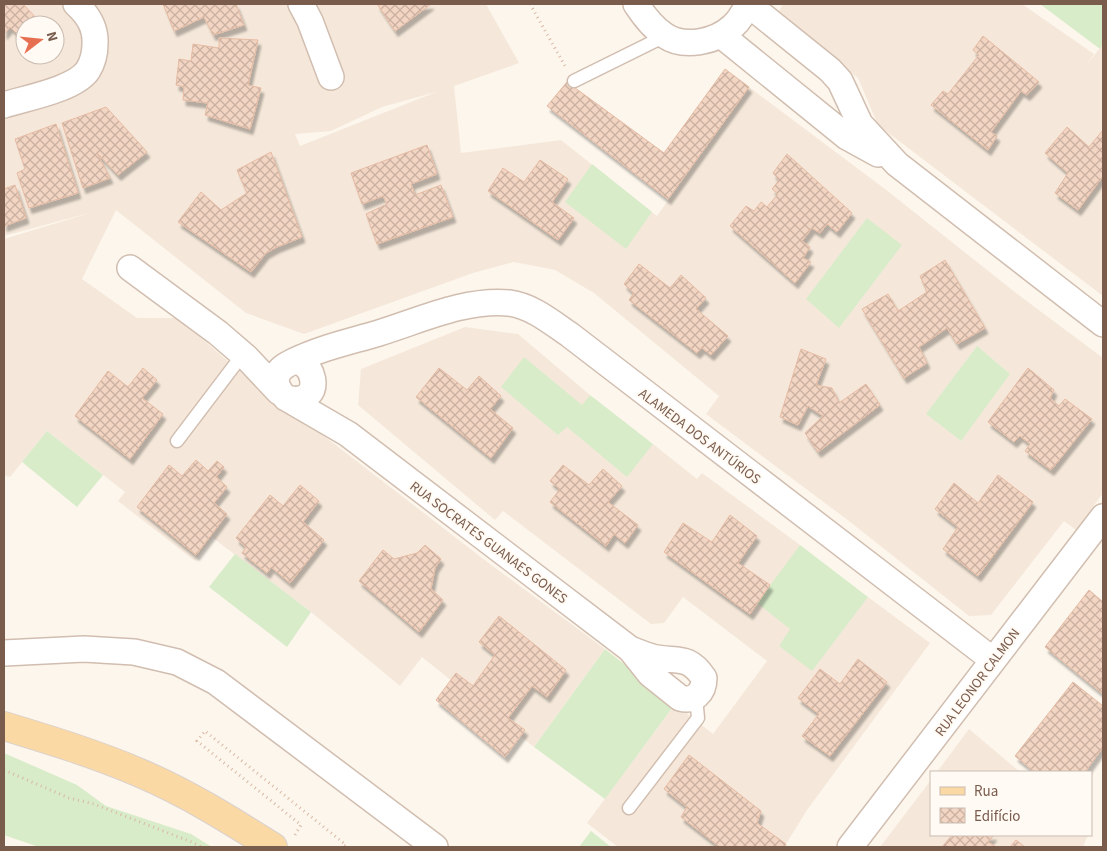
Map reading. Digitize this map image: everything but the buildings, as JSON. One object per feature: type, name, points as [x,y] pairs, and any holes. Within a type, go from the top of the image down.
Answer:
[{"type":"main road","points":[[4,726],[84,751],[141,774],[196,801],[273,847]]},
{"type":"street","points":[[4,105],[59,88],[76,81],[87,71],[94,56],[95,38],[91,21],[76,4]]},
{"type":"street","points":[[301,4],[310,21],[332,77]]},
{"type":"street","points":[[636,4],[648,22],[665,36],[677,41],[691,42],[705,41],[721,35],[733,26],[748,4],[830,70],[840,82],[860,124],[897,164],[1103,324]]},
{"type":"street","points":[[721,35],[847,137],[897,164]]},
{"type":"street","name":"RUA SOCRATES GUANAES GONES","points":[[130,268],[218,333],[243,354],[282,395],[348,434],[630,649],[652,657],[684,660],[704,678],[702,690],[696,697]]},
{"type":"street","name":"ALAMEDA DOS ANTÚRIOS","points":[[290,363],[325,348],[460,308],[487,303],[511,303],[536,311],[570,335],[993,660]]},
{"type":"street","name":"RUA SOCRATES GUANAES GONES","points":[[218,333],[290,363]]},
{"type":"street","name":"ALAMEDA DOS ANTÚRIOS","points":[[313,386],[338,359],[379,333]]},
{"type":"street","points":[[290,363],[301,363],[308,368],[312,375],[313,386],[309,394],[302,399],[293,400],[282,395],[276,384],[276,376],[281,368],[290,363]]},
{"type":"street","name":"RUA SOCRATES GUANAES GONES","points":[[313,386],[326,409],[348,434]]},
{"type":"street","name":"RUA LEONOR CALMON","points":[[850,847],[1103,517]]},
{"type":"street","points":[[4,653],[84,650],[124,651],[177,662],[216,682],[436,847]]},
{"type":"lane","points":[[574,82],[665,36]]},
{"type":"lane","points":[[177,441],[243,354]]},
{"type":"lane","points":[[629,808],[698,718],[696,697]]},
{"type":"path","points":[[530,4],[574,82]]},
{"type":"path","points":[[301,825],[197,741],[205,731],[346,845],[344,847]]},
{"type":"path","points":[[4,770],[69,798],[94,804],[201,847]]},
{"type":"shaded area","points":[[4,4],[486,4],[519,63],[454,86],[461,153],[561,140],[657,216],[749,87],[885,189],[1016,293],[1103,358],[1103,493],[1076,530],[1064,521],[991,615],[969,616],[849,521],[706,414],[719,396],[594,293],[555,270],[514,262],[473,273],[304,334],[246,313],[116,210],[82,279],[137,318],[178,318],[230,363],[302,419],[490,564],[605,649],[534,747],[422,657],[400,686],[311,612],[213,538],[195,561],[118,501],[125,492],[47,431],[10,477],[4,475],[4,239],[93,212],[4,236]],"holes":[[[436,92],[300,146],[295,134],[331,131],[382,107]],[[977,346],[961,441],[927,414]]]},
{"type":"shaded area","points":[[783,4],[1022,4],[1094,54],[1084,68],[1103,44],[1103,296],[878,125],[858,78],[777,15]]},
{"type":"shaded area","points":[[465,327],[518,334],[590,395],[567,427],[653,444],[697,479],[702,473],[800,545],[791,629],[780,645],[868,597],[930,643],[782,847],[618,847],[587,823],[675,704],[713,734],[767,661],[683,597],[664,623],[651,624],[503,511],[495,520],[358,405],[361,369]]},
{"type":"shaded area","points":[[969,729],[1019,771],[938,771]]},
{"type":"shaded area","points":[[930,781],[930,836],[1088,836],[1083,847],[880,847]]},
{"type":"green space","points":[[1040,4],[1103,4],[1103,44],[1100,49]]},
{"type":"green space","points":[[592,164],[652,212],[626,249],[565,202]]},
{"type":"green space","points":[[867,218],[902,245],[839,328],[806,299]]},
{"type":"green space","points":[[977,346],[1010,374],[961,441],[926,414]]},
{"type":"green space","points":[[524,357],[582,405],[590,395],[653,444],[627,477],[567,427],[558,435],[501,387]]},
{"type":"green space","points":[[47,431],[103,475],[77,507],[22,462]]},
{"type":"green space","points":[[800,545],[868,597],[812,671],[779,646],[790,629],[757,603]]},
{"type":"green space","points":[[235,554],[311,612],[287,647],[209,587]]},
{"type":"green space","points":[[605,649],[675,704],[605,799],[534,747]]},
{"type":"green space","points":[[4,753],[77,785],[106,806],[191,834],[212,847],[39,847],[4,835]]},
{"type":"green space","points":[[591,831],[611,847],[579,847]]}]
